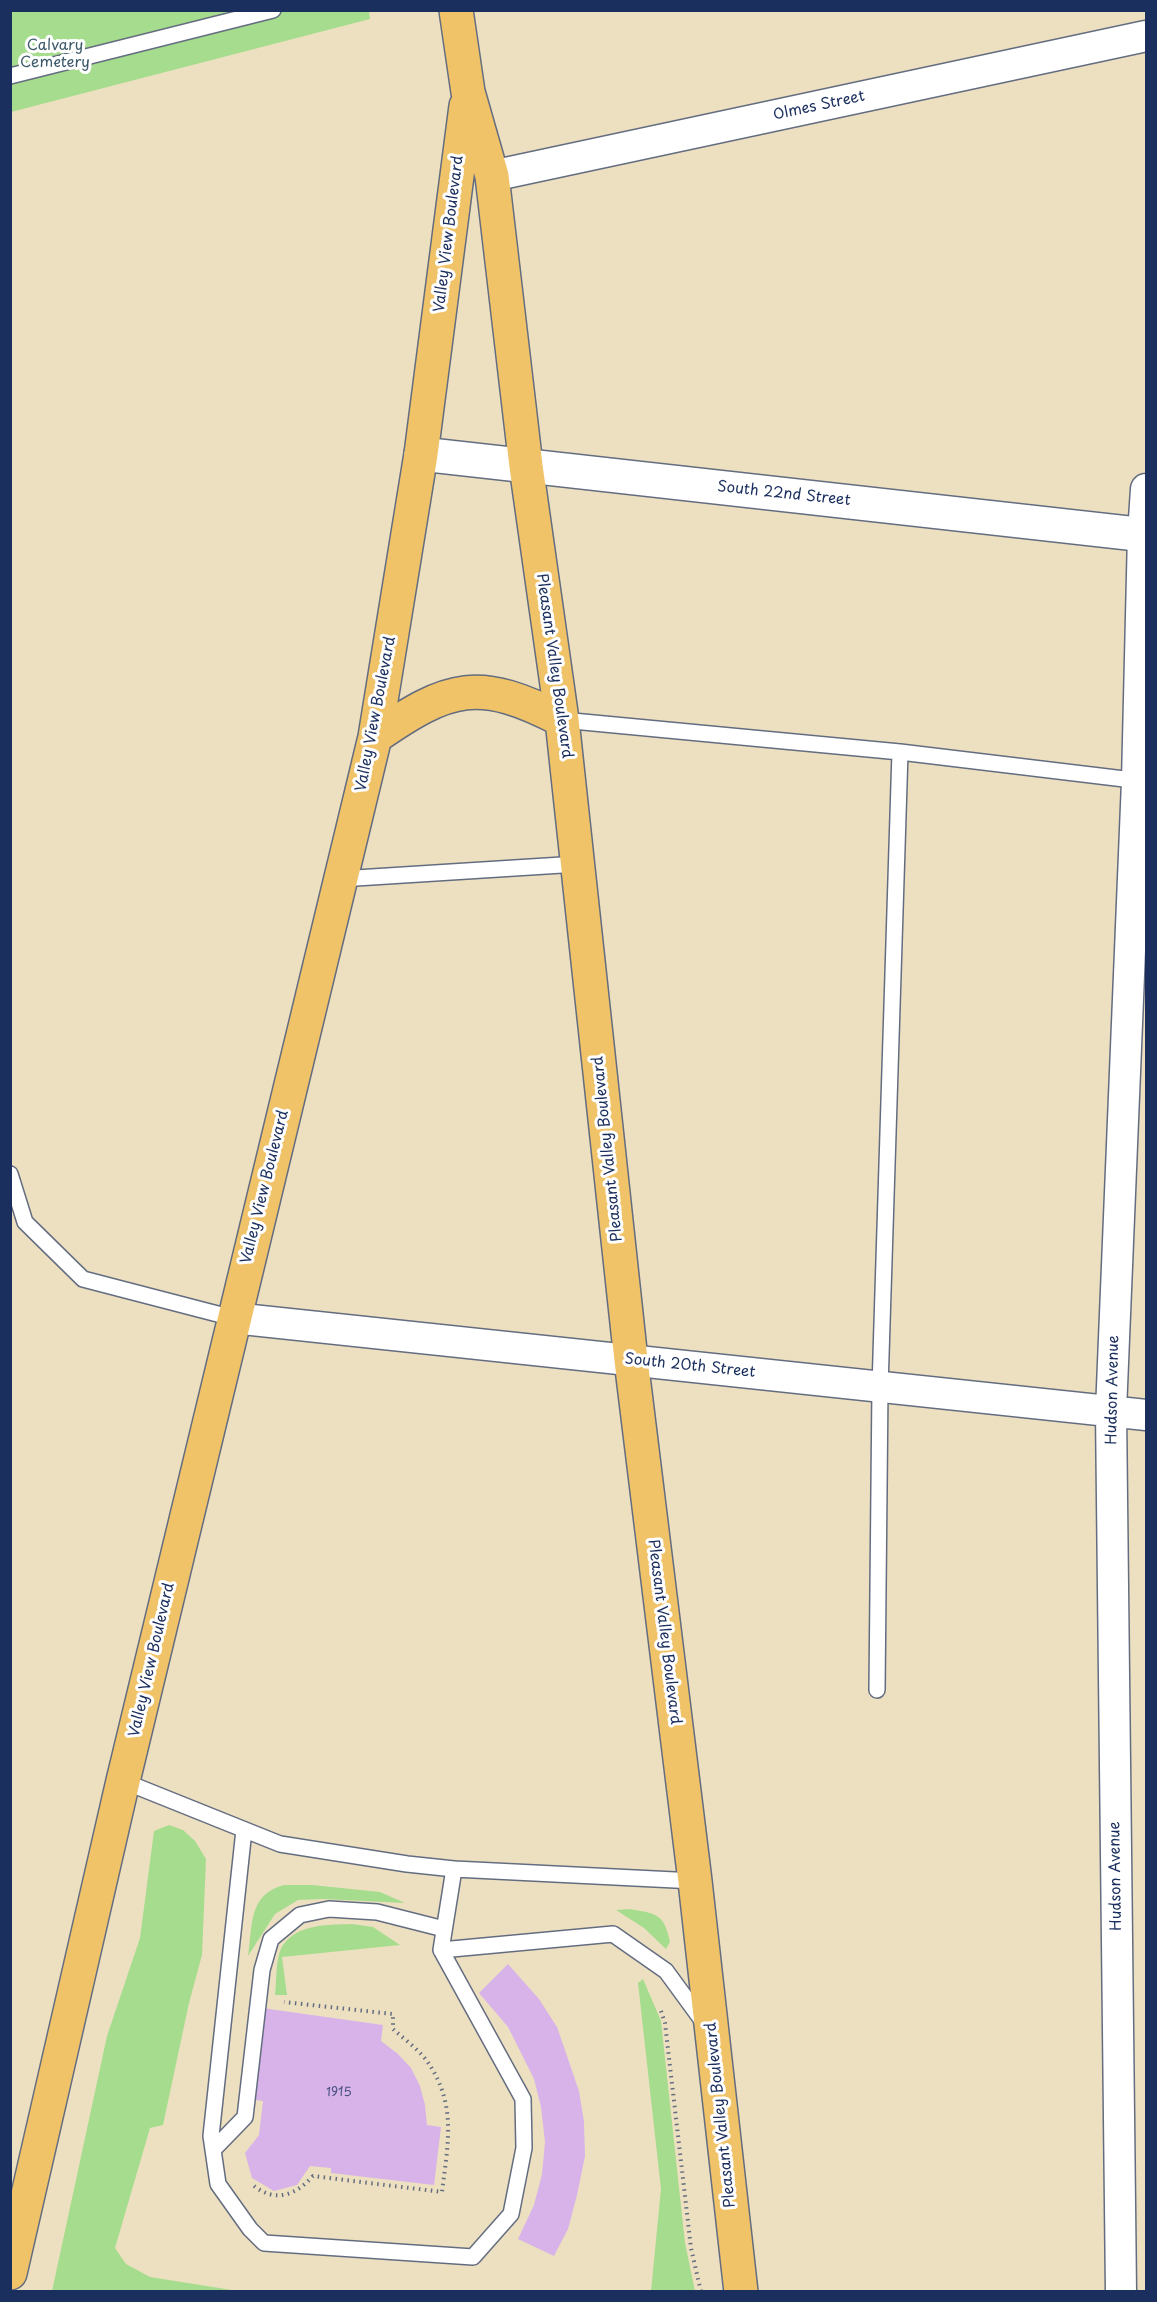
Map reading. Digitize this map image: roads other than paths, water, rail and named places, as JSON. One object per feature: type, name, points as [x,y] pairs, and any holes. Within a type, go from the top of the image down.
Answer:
[{"type":"main road","name":"Pleasant Valley Boulevard","points":[[456,10],[468,92],[492,176],[526,466],[562,720],[631,1360],[695,1881],[741,2292]]},
{"type":"main road","name":"Valley View Boulevard","points":[[10,2273],[123,1781],[233,1318],[375,737],[421,454],[468,92]]},
{"type":"main road","points":[[375,737],[412,711],[444,697],[473,691],[504,695],[562,720]]},
{"type":"street","name":"Olmes Street","points":[[492,176],[1146,36]]},
{"type":"street","name":"South 22nd Street","points":[[421,454],[1145,534]]},
{"type":"street","name":"Hudson Avenue","points":[[1121,2292],[1111,1411],[1142,781],[1146,489]]},
{"type":"street","name":"South 20th Street","points":[[233,1318],[1146,1415]]},
{"type":"lane","points":[[10,76],[273,10]]},
{"type":"lane","points":[[562,720],[900,752],[1142,781]]},
{"type":"lane","points":[[877,1690],[880,1387],[900,752]]},
{"type":"lane","points":[[340,879],[578,864]]},
{"type":"lane","points":[[10,1174],[25,1222],[83,1279],[233,1318]]},
{"type":"lane","points":[[123,1781],[280,1844],[454,1869],[695,1881]]},
{"type":"lane","points":[[244,1830],[211,2136],[218,2184],[250,2229],[264,2243],[473,2257],[511,2214],[524,2148],[523,2099],[441,1950],[454,1869]]},
{"type":"lane","points":[[213,2150],[246,2117],[262,1970],[271,1939],[300,1915],[329,1909],[377,1912],[444,1929]]},
{"type":"lane","points":[[441,1950],[613,1934],[666,1971],[712,2035]]},
{"type":"park label","name":"Calvary Cemetery","points":[[55,54]]}]
